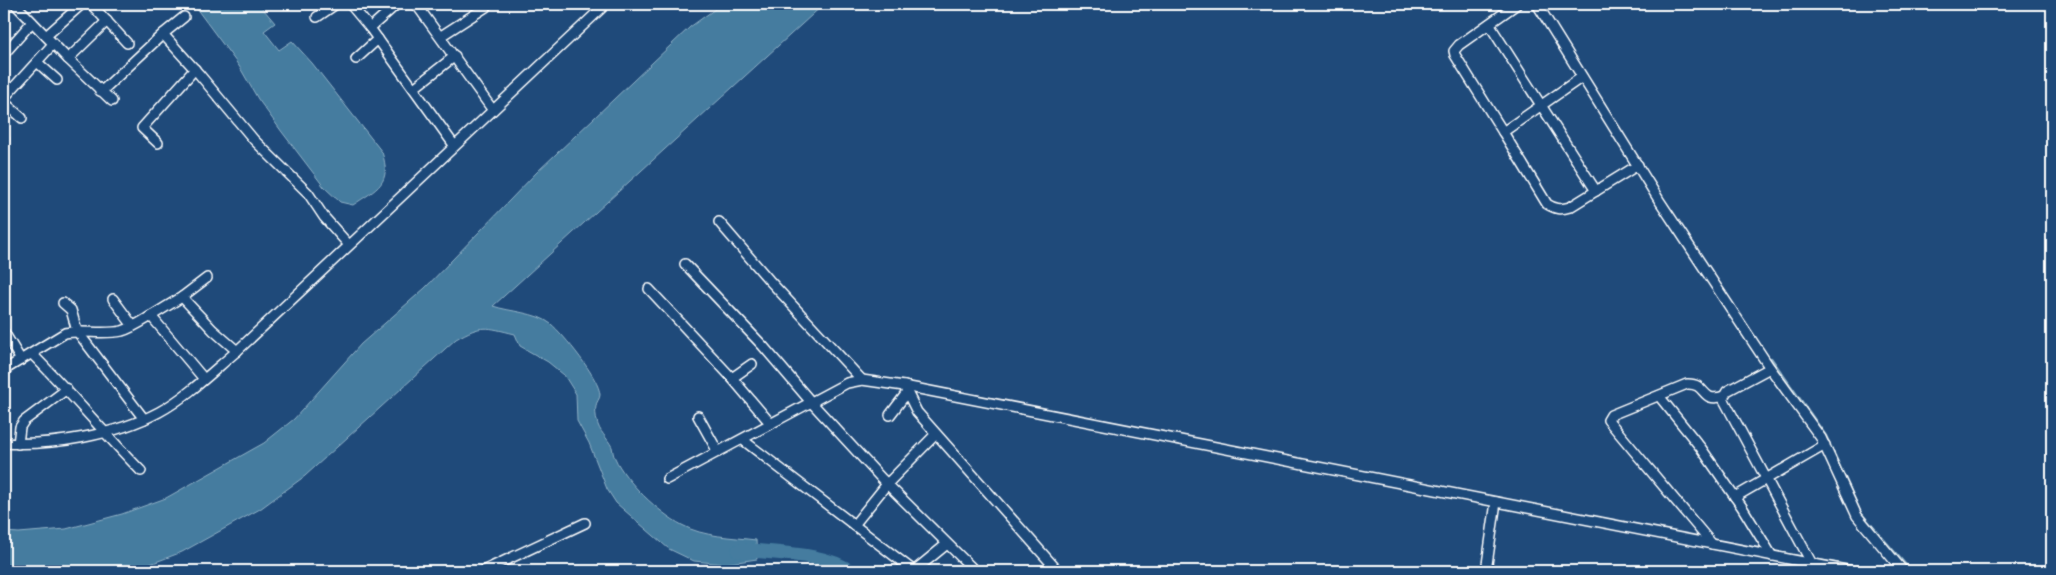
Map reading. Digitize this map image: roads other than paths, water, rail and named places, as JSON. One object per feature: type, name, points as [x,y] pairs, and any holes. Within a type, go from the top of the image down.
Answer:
[{"type":"street","points":[[14,4],[112,101]]},
{"type":"street","points":[[46,36],[82,4]]},
{"type":"street","points":[[91,4],[127,43]]},
{"type":"street","points":[[317,17],[336,4]]},
{"type":"street","points":[[350,4],[414,88],[454,146]]},
{"type":"street","points":[[370,28],[397,4]]},
{"type":"street","points":[[416,4],[441,36],[492,110]]},
{"type":"street","points":[[4,443],[18,444],[74,439],[104,432],[144,419],[176,401],[236,350],[606,4]]},
{"type":"street","points":[[1517,4],[1459,45],[1454,51],[1547,204],[1560,210],[1570,207],[1638,165]]},
{"type":"street","points":[[1538,4],[1659,200],[1770,368],[1824,445],[1857,516],[1903,571]]},
{"type":"street","points":[[441,36],[486,7]]},
{"type":"street","points":[[100,91],[184,17]]},
{"type":"street","points":[[68,59],[107,21]]},
{"type":"street","points":[[4,54],[32,22]]},
{"type":"street","points":[[1489,24],[1596,191]]},
{"type":"street","points":[[163,34],[254,140],[308,193],[324,217],[349,245]]},
{"type":"street","points":[[356,59],[378,40]]},
{"type":"street","points":[[4,98],[53,44]]},
{"type":"street","points":[[414,88],[455,56]]},
{"type":"street","points":[[37,62],[57,80]]},
{"type":"street","points":[[158,143],[142,128],[195,69]]},
{"type":"street","points":[[1502,132],[1582,77]]},
{"type":"street","points":[[4,102],[22,118]]},
{"type":"street","points":[[719,222],[769,280],[862,380]]},
{"type":"street","points":[[686,264],[763,346],[811,402],[887,484],[975,571]]},
{"type":"street","points":[[4,370],[32,354],[47,342],[65,333],[77,331],[114,332],[134,326],[182,297],[207,278]]},
{"type":"street","points":[[649,289],[732,378],[771,424]]},
{"type":"street","points":[[182,297],[213,330],[236,350]]},
{"type":"street","points":[[113,299],[134,326]]},
{"type":"street","points":[[63,303],[72,310],[77,331],[144,419]]},
{"type":"street","points":[[151,316],[204,379]]},
{"type":"street","points":[[4,332],[21,360]]},
{"type":"street","points":[[32,354],[67,389],[141,472]]},
{"type":"street","points":[[732,378],[752,364]]},
{"type":"street","points":[[1712,544],[1608,422],[1611,415],[1687,384],[1698,386],[1709,398],[1713,399],[1724,396],[1727,391],[1770,368]]},
{"type":"street","points":[[667,479],[847,383],[862,380],[905,390],[1850,571]]},
{"type":"street","points":[[18,444],[20,427],[24,421],[67,389]]},
{"type":"street","points":[[890,415],[905,390]]},
{"type":"street","points":[[905,390],[916,412],[1058,571]]},
{"type":"street","points":[[1659,396],[1701,448],[1772,556]]},
{"type":"street","points":[[1724,396],[1812,564]]},
{"type":"street","points":[[698,416],[718,452]]},
{"type":"street","points":[[854,525],[887,484],[936,434]]},
{"type":"street","points":[[743,440],[914,571],[947,544]]},
{"type":"street","points":[[1735,497],[1824,445]]},
{"type":"street","points":[[1486,571],[1496,502]]},
{"type":"street","points":[[483,571],[585,524]]},
{"type":"water","points":[[193,4],[259,4],[275,23],[264,31],[279,50],[292,41],[312,63],[382,152],[385,171],[381,184],[353,205],[340,202],[324,187],[258,99],[239,66]]},
{"type":"water","points":[[722,4],[824,4],[493,306],[545,320],[557,329],[572,347],[588,368],[598,388],[600,395],[596,411],[599,428],[612,447],[614,456],[626,476],[653,505],[673,520],[690,529],[718,536],[756,540],[757,559],[724,564],[694,561],[669,549],[616,503],[607,489],[589,443],[577,421],[576,394],[564,375],[548,362],[520,346],[515,334],[484,328],[472,331],[456,339],[305,476],[260,509],[182,552],[132,571],[4,571],[4,532],[19,533],[66,529],[122,514],[166,498],[264,443],[294,419],[361,344],[425,288],[537,172],[690,27]]},
{"type":"waterway","points":[[1771,358],[1826,436],[1861,513],[1911,571]]},
{"type":"waterway","points":[[738,551],[749,550],[815,558],[839,565],[850,571]]},
{"type":"waterway","points":[[1781,553],[1805,557]]},
{"type":"waterway","points":[[1813,559],[1880,571]]}]
